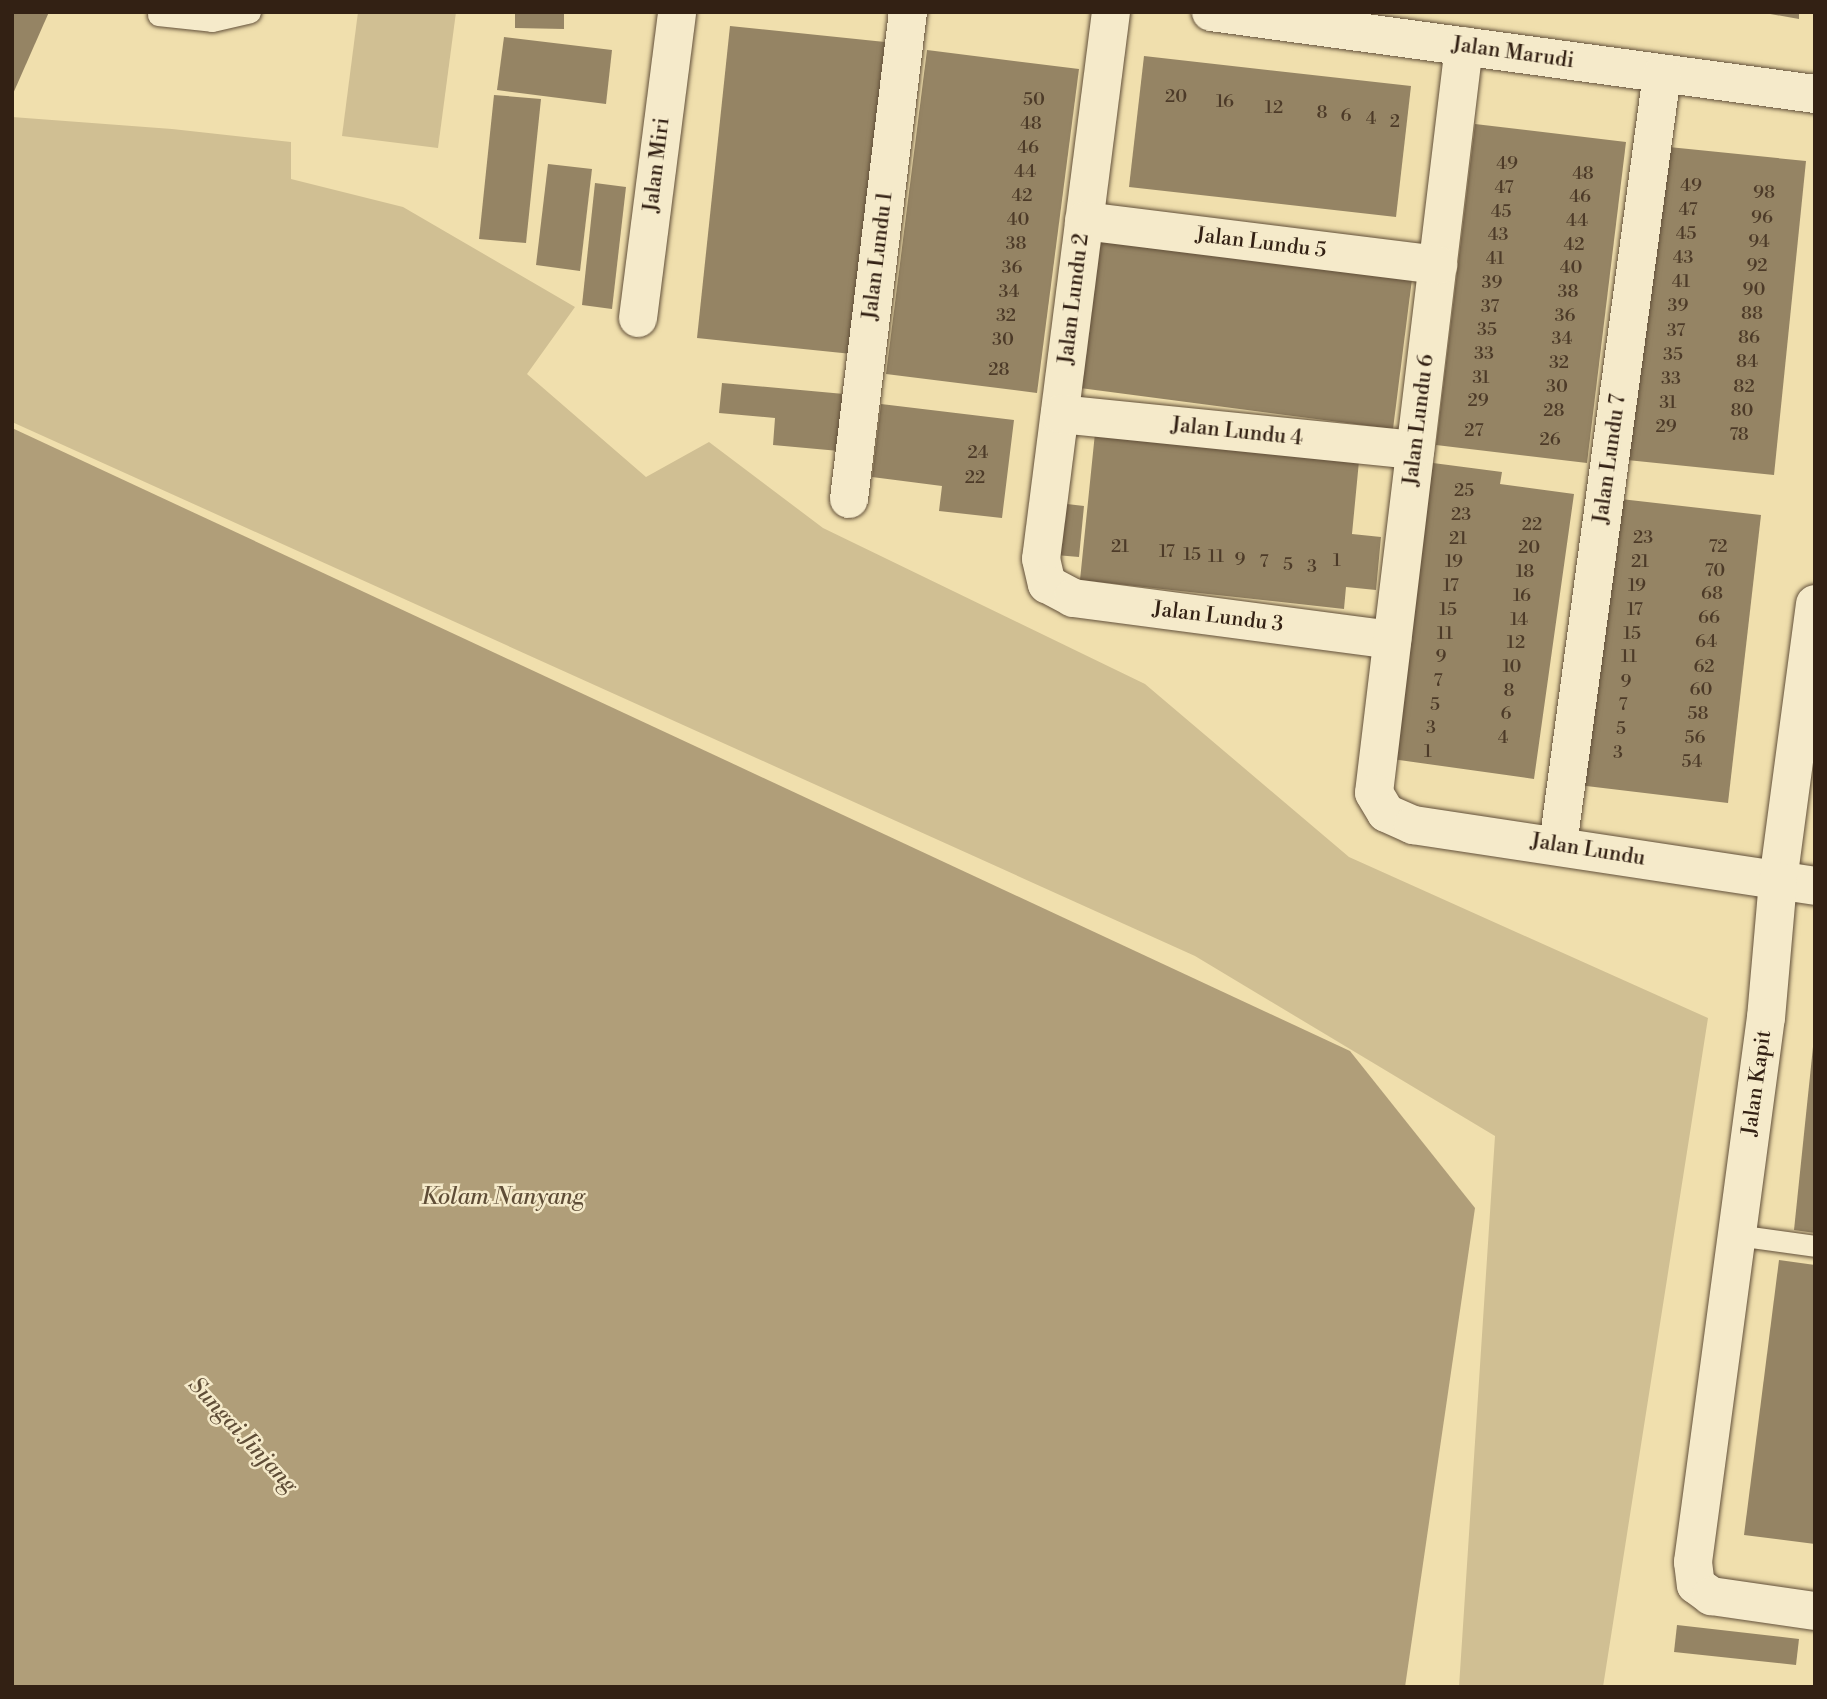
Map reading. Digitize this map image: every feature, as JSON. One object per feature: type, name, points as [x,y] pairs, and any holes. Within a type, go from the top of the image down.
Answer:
[{"type":"street","name":"Jalan Miri","points":[[638,318],[677,12]]},
{"type":"street","name":"Jalan Lundu 1","points":[[849,499],[908,12]]},
{"type":"street","name":"Jalan Lundu 2","points":[[1047,584],[1041,559],[1111,12]]},
{"type":"street","name":"Jalan Marudi","points":[[1211,12],[1815,94]]},
{"type":"street","name":"Jalan Lundu 6","points":[[1374,793],[1464,46]]},
{"type":"street","name":"Jalan Lundu 7","points":[[1558,845],[1662,74]]},
{"type":"street","name":"Jalan Lundu 5","points":[[1084,221],[1437,264]]},
{"type":"street","name":"Jalan Lundu 4","points":[[1060,414],[1415,450]]},
{"type":"street","name":"Jalan Lundu 3","points":[[1047,584],[1073,598],[1392,640]]},
{"type":"street","name":"Jalan Kapit","points":[[1815,604],[1778,881],[1766,1017],[1693,1562],[1696,1585],[1711,1596],[1815,1611]]},
{"type":"street","name":"Jalan Lundu","points":[[1374,793],[1386,813],[1413,825],[1815,886]]},
{"type":"lane","points":[[158,15],[212,20],[250,12]]},
{"type":"lane","points":[[1737,1236],[1815,1246]]},
{"type":"shaded area","points":[[358,12],[456,12],[438,148],[342,136]]},
{"type":"shaded area","points":[[12,117],[172,129],[291,142],[291,179],[403,207],[575,307],[527,374],[646,477],[709,442],[823,528],[1145,684],[1349,857],[1708,1018],[1603,1687],[1459,1687],[1495,1136],[1195,956],[12,422]]},
{"type":"water","name":"Kolam Nanyang","points":[[12,428],[1350,1051],[1475,1208],[1405,1687],[12,1687]]},
{"type":"building","points":[[12,12],[49,12],[12,96]]},
{"type":"building","points":[[515,12],[564,12],[564,29],[515,28]]},
{"type":"building","points":[[1759,12],[1799,12],[1799,19]]},
{"type":"building","points":[[730,26],[885,42],[852,354],[697,338]]},
{"type":"building","points":[[504,37],[612,50],[606,104],[497,90]]},
{"type":"building","points":[[927,50],[1079,69],[1037,393],[886,374]]},
{"type":"building","points":[[1144,56],[1411,86],[1396,217],[1129,187]]},
{"type":"building","points":[[494,95],[541,99],[526,243],[479,239]]},
{"type":"building","points":[[1475,124],[1626,142],[1587,463],[1436,445]]},
{"type":"building","points":[[1659,146],[1806,161],[1774,475],[1627,460]]},
{"type":"building","points":[[548,164],[592,169],[580,271],[536,265]]},
{"type":"building","points":[[595,183],[626,187],[612,309],[582,305]]},
{"type":"building","points":[[1100,238],[1412,279],[1393,429],[1080,388]]},
{"type":"building","points":[[722,383],[844,394],[839,451],[773,445],[775,418],[719,413]]},
{"type":"building","points":[[881,404],[1014,420],[1002,518],[939,511],[942,486],[872,477]]},
{"type":"building","points":[[1095,433],[1359,461],[1352,534],[1381,537],[1376,590],[1346,587],[1344,609],[1080,580]]},
{"type":"building","points":[[1433,463],[1502,472],[1500,484],[1574,494],[1534,779],[1392,759]]},
{"type":"building","points":[[1612,498],[1761,515],[1728,803],[1578,785]]},
{"type":"building","points":[[1050,502],[1084,506],[1079,557],[1044,554]]},
{"type":"building","points":[[1815,1047],[1815,1233],[1794,1230]]},
{"type":"building","points":[[1779,1260],[1815,1265],[1815,1544],[1744,1535]]},
{"type":"building","points":[[1677,1625],[1799,1639],[1796,1665],[1674,1652]]},
{"type":"water label","name":"Sungai Jinjang","points":[[243,1435]]}]
